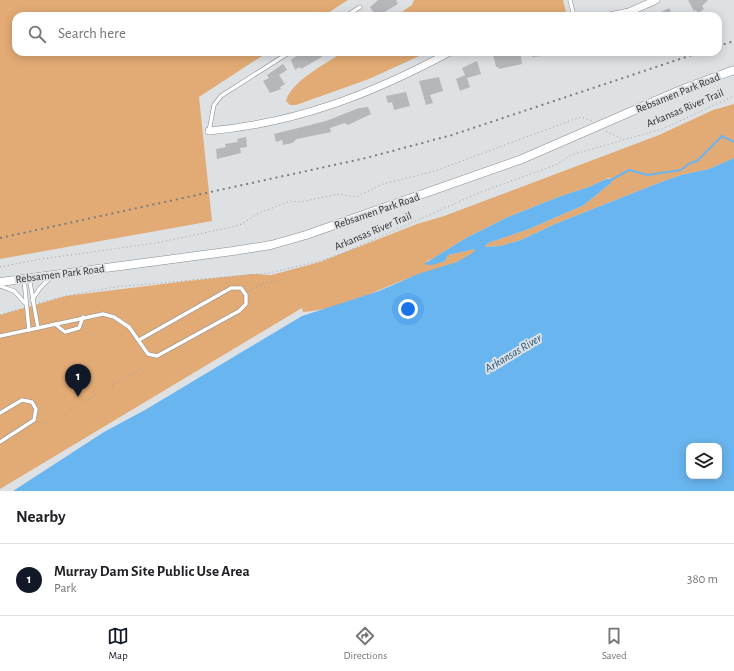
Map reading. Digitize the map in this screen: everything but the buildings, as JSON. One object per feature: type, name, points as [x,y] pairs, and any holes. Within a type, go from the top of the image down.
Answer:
[{"type":"street","points":[[629,12],[656,0]]},
{"type":"street","points":[[209,131],[287,119],[338,104],[381,87],[442,56]]},
{"type":"street","name":"Rebsamen Park Road","points":[[0,282],[233,251],[295,239],[350,221],[522,159],[684,89],[734,70]]},
{"type":"lane","points":[[570,0],[573,12]]},
{"type":"lane","points":[[352,12],[360,7]]},
{"type":"lane","points":[[209,131],[211,113],[217,100],[284,56]]},
{"type":"lane","points":[[32,300],[40,288],[55,274]]},
{"type":"lane","points":[[26,278],[38,328]]},
{"type":"lane","points":[[26,278],[26,306],[29,330]]},
{"type":"lane","points":[[0,286],[14,291],[26,306]]},
{"type":"lane","points":[[0,336],[98,314],[109,315],[128,327],[151,355],[160,355],[239,311],[246,304],[245,293],[238,287],[231,288],[139,340]]},
{"type":"lane","points":[[55,324],[65,332],[78,328],[83,317]]},
{"type":"lane","points":[[0,413],[19,401],[28,400],[34,404],[36,409],[34,420],[0,442]]},
{"type":"path","name":"Arkansas River Trail","points":[[33,305],[66,296],[115,287],[268,273],[320,261],[347,251],[481,192],[556,165],[571,155],[668,126],[734,96]]},
{"type":"path","points":[[0,267],[35,260],[156,243],[232,227],[242,224],[257,214],[290,201],[300,202],[339,194],[356,197],[383,184],[440,169],[538,131],[582,117],[596,122],[622,139]]},
{"type":"path","points":[[220,277],[231,288]]},
{"type":"path","points":[[245,293],[261,284],[272,281],[284,282]]},
{"type":"path","points":[[261,284],[267,288]]},
{"type":"path","points":[[0,315],[26,306]]},
{"type":"path","points":[[34,420],[42,423],[52,421],[142,368],[146,365],[151,355]]},
{"type":"shaded area","points":[[0,0],[348,0],[329,12],[12,12],[12,56],[262,56],[199,97],[212,221],[0,259]]},
{"type":"shaded area","points":[[414,0],[563,0],[566,12],[402,12],[412,5]]},
{"type":"shaded area","points":[[337,56],[419,56],[369,79],[296,105],[290,105],[286,101],[289,93],[302,79]]},
{"type":"shaded area","points":[[734,104],[734,158],[709,169],[681,175],[656,184],[555,224],[521,240],[500,246],[485,247],[488,243],[529,229],[584,205],[611,183],[611,179],[608,178],[589,187],[561,196],[508,217],[466,238],[427,261],[428,265],[445,261],[448,255],[475,249],[475,252],[454,263],[403,280],[333,307],[303,312],[302,308],[0,489],[0,315],[66,296],[252,274],[271,275],[320,262],[417,224],[444,216],[659,135],[713,110]]},
{"type":"water","name":"Arkansas River","points":[[734,158],[734,491],[13,491],[104,432],[145,410],[302,316],[379,291],[418,274],[457,262],[474,252],[475,249],[448,255],[445,261],[437,264],[424,264],[466,238],[508,217],[561,196],[589,187],[606,179],[611,179],[611,183],[584,205],[529,229],[488,243],[485,247],[500,246],[521,240],[555,224],[681,175],[709,169]]},
{"type":"waterway","points":[[609,181],[629,170],[648,175],[681,170],[690,163],[697,161],[722,136],[734,142]]},
{"type":"railway","points":[[722,45],[734,41]]},
{"type":"railway","points":[[0,238],[366,158],[452,135],[689,56]]},
{"type":"place","name":"Murray Dam Site Public Use Area","points":[[78,397]]}]
